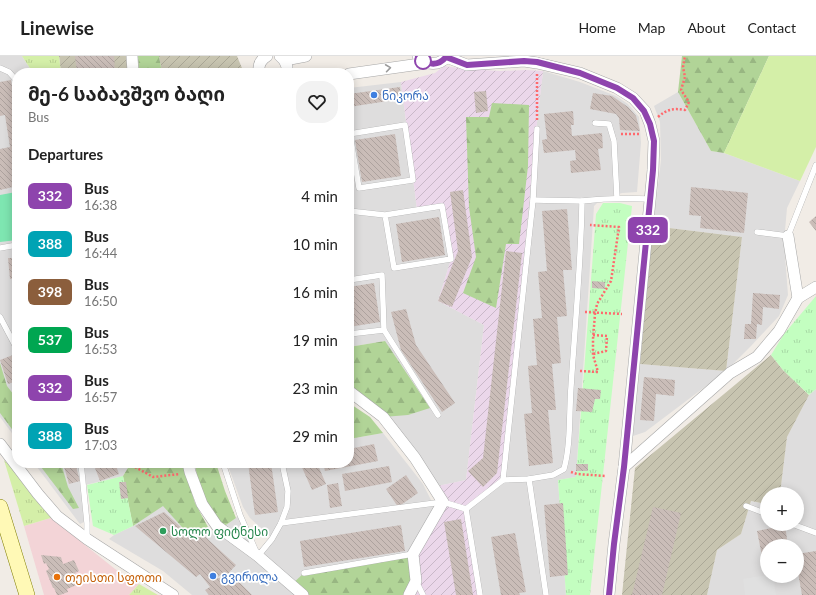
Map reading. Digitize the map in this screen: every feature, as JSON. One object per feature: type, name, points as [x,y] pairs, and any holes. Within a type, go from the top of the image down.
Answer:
[{"type":"main road","points":[[0,507],[27,595]]},
{"type":"street","points":[[132,56],[133,68]]},
{"type":"street","points":[[282,58],[306,56]]},
{"type":"street","points":[[354,73],[423,59],[432,64],[436,64],[442,62],[447,57],[467,65],[524,61],[537,62],[580,73],[617,88],[633,98],[644,111],[650,124],[654,141],[653,170],[624,467],[609,595]]},
{"type":"street","points":[[259,68],[261,58]]},
{"type":"street","points":[[282,58],[287,64],[288,68]]},
{"type":"street","points":[[788,236],[798,298]]},
{"type":"street","points":[[624,467],[730,373],[757,357],[779,331],[798,298],[816,287]]},
{"type":"street","points":[[354,395],[383,417],[415,458],[443,502],[413,554],[416,581],[409,595]]},
{"type":"street","points":[[0,444],[12,460]]},
{"type":"street","points":[[18,468],[57,516],[87,539],[173,595]]},
{"type":"street","points":[[189,468],[202,504],[216,526],[258,556],[303,595]]},
{"type":"lane","points":[[0,68],[9,72],[12,75]]},
{"type":"lane","points":[[595,123],[609,124],[612,134],[614,141],[617,198]]},
{"type":"lane","points":[[354,133],[405,125],[413,180],[359,188],[354,158]]},
{"type":"lane","points":[[503,480],[533,200],[537,129]]},
{"type":"lane","points":[[757,232],[788,236],[816,165]]},
{"type":"lane","points":[[533,200],[582,201],[603,198],[650,199]]},
{"type":"lane","points":[[466,509],[503,480],[529,479],[552,475],[564,469],[568,456],[572,371],[581,251],[582,201]]},
{"type":"lane","points":[[354,212],[385,215],[442,206],[451,259],[394,268],[385,215]]},
{"type":"lane","points":[[0,248],[12,246]]},
{"type":"lane","points":[[354,279],[382,275],[384,330],[438,415]]},
{"type":"lane","points":[[0,317],[12,340]]},
{"type":"lane","points":[[354,333],[384,330]]},
{"type":"lane","points":[[82,468],[87,523],[87,539]]},
{"type":"lane","points":[[225,468],[240,515],[258,556],[281,523],[287,507],[288,491],[283,468]]},
{"type":"lane","points":[[529,479],[546,595]]},
{"type":"lane","points":[[281,523],[443,502],[466,509]]},
{"type":"lane","points":[[746,506],[760,511]]},
{"type":"lane","points":[[466,509],[480,595]]},
{"type":"lane","points":[[804,528],[816,533]]},
{"type":"lane","points":[[304,573],[413,554]]},
{"type":"lane","points":[[416,581],[423,595]]},
{"type":"path","points":[[650,124],[666,111],[678,109],[685,110],[689,102],[682,90],[685,77],[685,56]]},
{"type":"path","points":[[537,62],[537,114]]},
{"type":"path","points":[[612,134],[640,134]]},
{"type":"path","points":[[572,371],[598,372],[593,354],[595,313],[598,304],[611,281],[619,227],[582,225]]},
{"type":"path","points":[[576,311],[622,314]]},
{"type":"path","points":[[593,335],[607,336],[606,351],[593,354]]},
{"type":"path","points":[[137,468],[153,477],[189,468]]},
{"type":"path","points":[[577,474],[606,476]]},
{"type":"shaded area","points":[[0,56],[22,56],[30,68],[12,68],[12,433],[0,417]]},
{"type":"shaded area","points":[[59,56],[126,56],[127,68],[60,68]]},
{"type":"shaded area","points":[[159,56],[237,56],[242,68],[161,68]]},
{"type":"shaded area","points":[[444,66],[500,71],[543,71],[535,140],[503,480],[466,509],[480,595],[415,595],[413,593],[413,554],[443,502],[433,487],[466,480],[484,325],[438,301],[451,259],[442,206],[417,210],[401,82],[435,73]]},
{"type":"shaded area","points":[[543,71],[580,82],[616,96],[628,104],[639,117],[641,143],[637,192],[622,193],[601,199],[594,206],[576,477],[558,480],[566,595],[480,595],[466,509],[535,140]]},
{"type":"shaded area","points":[[401,82],[417,210],[442,206],[451,259],[438,301],[484,325],[466,480],[433,487],[383,417],[385,341],[354,346],[354,87]]},
{"type":"shaded area","points":[[678,92],[711,151],[724,153],[800,181],[787,208],[784,242],[788,295],[779,316],[726,371],[742,237],[653,226],[661,160],[660,122],[654,106]]},
{"type":"shaded area","points":[[653,226],[742,237],[726,371],[640,364]]},
{"type":"shaded area","points":[[771,355],[783,370],[809,395],[787,437],[781,487],[760,487],[760,503],[751,501],[741,534],[717,550],[707,595],[622,595],[635,468]]},
{"type":"shaded area","points":[[640,364],[726,371],[645,432],[633,436]]},
{"type":"shaded area","points":[[816,389],[816,595],[707,595],[717,550],[741,534],[751,501],[760,503],[760,531],[804,531],[804,487],[781,487],[787,437],[809,395]]},
{"type":"shaded area","points":[[383,433],[423,484],[433,504],[443,502],[413,554],[303,595],[192,595],[163,571],[109,539],[133,526],[163,505],[190,536],[208,527],[214,533],[240,515],[258,556],[272,538],[250,518],[243,507],[229,468],[354,468],[354,438]]},
{"type":"shaded area","points":[[38,468],[128,468],[123,476],[81,486],[84,522],[80,524]]},
{"type":"shaded area","points":[[57,516],[85,545],[115,569],[139,584],[129,595],[44,595],[24,526]]},
{"type":"shaded area","points":[[760,576],[760,583],[774,583],[776,595],[745,595],[743,579]]},
{"type":"green space","points":[[22,56],[59,56],[60,68],[30,68]]},
{"type":"green space","points":[[138,56],[159,56],[161,68],[139,68]]},
{"type":"green space","points":[[682,56],[769,56],[724,153],[711,151],[678,92]]},
{"type":"green space","points":[[769,56],[816,56],[816,147],[800,181],[724,153]]},
{"type":"green space","points":[[492,103],[529,105],[528,166],[519,244],[506,244],[496,308],[463,293],[476,257],[469,207],[466,117],[489,117]]},
{"type":"green space","points":[[12,193],[12,241],[0,242],[0,195]]},
{"type":"green space","points":[[603,203],[620,203],[632,206],[590,595],[566,595],[558,480],[576,477],[596,214]]},
{"type":"green space","points":[[816,296],[816,389],[809,395],[783,370],[771,355],[784,334]]},
{"type":"green space","points":[[385,341],[430,408],[408,415],[383,417],[354,395],[354,346]]},
{"type":"green space","points":[[0,363],[7,386],[12,392],[12,429],[0,413]]},
{"type":"green space","points":[[354,406],[370,417],[383,433],[354,438]]},
{"type":"green space","points":[[4,460],[38,494],[57,516],[24,526]]},
{"type":"green space","points":[[42,468],[62,468],[68,487],[79,508],[73,509]]},
{"type":"green space","points":[[128,468],[186,468],[195,503],[208,527],[190,536],[163,506],[133,526],[123,476]]},
{"type":"green space","points":[[196,468],[218,468],[236,518],[223,527],[212,512],[198,484]]},
{"type":"green space","points":[[123,476],[133,526],[114,535],[93,526],[87,485]]},
{"type":"green space","points":[[413,554],[412,595],[303,595],[291,585],[304,573]]},
{"type":"green space","points":[[139,584],[158,595],[129,595]]},
{"type":"building","points":[[75,56],[114,56],[115,68],[76,68]]},
{"type":"building","points":[[11,80],[12,86],[12,187],[0,190],[0,149],[10,147],[5,115],[0,116],[0,82]]},
{"type":"building","points":[[400,87],[401,99],[354,106],[354,93]]},
{"type":"building","points":[[486,91],[488,111],[476,113],[474,92]]},
{"type":"building","points":[[593,93],[612,96],[628,107],[636,116],[640,131],[620,130],[619,118],[616,114],[590,109]]},
{"type":"building","points":[[573,111],[574,125],[571,125],[572,136],[602,133],[603,148],[598,149],[601,170],[571,173],[570,161],[576,160],[575,150],[544,153],[542,140],[547,139],[544,114]]},
{"type":"building","points":[[395,134],[401,176],[362,182],[355,140]]},
{"type":"building","points":[[691,187],[748,193],[744,233],[700,228],[701,216],[689,215]]},
{"type":"building","points":[[463,190],[472,257],[452,307],[438,301],[458,251],[450,192]]},
{"type":"building","points":[[567,209],[572,270],[563,270],[567,316],[557,317],[561,363],[552,364],[556,410],[548,410],[553,463],[529,466],[524,414],[532,413],[528,366],[537,365],[533,319],[542,318],[538,272],[547,271],[542,211]]},
{"type":"building","points":[[816,216],[816,231],[809,222]]},
{"type":"building","points":[[439,217],[445,255],[402,262],[396,224]]},
{"type":"building","points":[[506,251],[522,253],[497,473],[483,487],[468,471],[483,458]]},
{"type":"building","points":[[8,258],[12,258],[12,278],[10,279]]},
{"type":"building","points":[[592,281],[605,282],[605,289],[592,288]]},
{"type":"building","points":[[374,283],[380,322],[354,326],[354,286]]},
{"type":"building","points":[[753,293],[780,295],[779,309],[763,307],[762,325],[757,324],[756,339],[744,339],[745,324],[751,324]]},
{"type":"building","points":[[406,309],[416,345],[455,403],[442,412],[401,350],[391,312]]},
{"type":"building","points":[[12,355],[12,383],[8,384],[0,360]]},
{"type":"building","points":[[644,377],[675,380],[674,396],[656,394],[654,421],[640,420]]},
{"type":"building","points":[[578,388],[601,390],[600,399],[595,399],[592,412],[576,411]]},
{"type":"building","points":[[374,444],[378,461],[354,466],[354,448]]},
{"type":"building","points":[[576,464],[588,464],[588,471],[576,471]]},
{"type":"building","points":[[389,466],[392,482],[345,491],[342,474]]},
{"type":"building","points":[[64,468],[76,468],[80,481],[69,484]]},
{"type":"building","points":[[95,468],[117,468],[119,474],[100,481]]},
{"type":"building","points":[[249,468],[272,468],[278,512],[255,515]]},
{"type":"building","points":[[302,468],[319,468],[326,484],[312,490]]},
{"type":"building","points":[[324,468],[341,468],[325,471]]},
{"type":"building","points":[[406,475],[418,493],[398,507],[386,489]]},
{"type":"building","points":[[119,482],[126,482],[128,498],[121,499]]},
{"type":"building","points":[[338,483],[342,506],[330,508],[327,485]]},
{"type":"building","points":[[563,503],[568,575],[550,577],[544,505]]},
{"type":"building","points":[[653,507],[681,513],[662,595],[632,595]]},
{"type":"building","points":[[164,512],[195,540],[201,533],[236,565],[224,578],[220,575],[217,578],[236,579],[252,595],[209,595],[205,590],[210,587],[200,574],[196,577],[135,526]]},
{"type":"building","points":[[461,519],[473,595],[456,595],[444,522]]},
{"type":"building","points":[[401,525],[405,551],[304,567],[300,541]]},
{"type":"building","points":[[757,531],[786,531],[787,539],[760,539],[760,546]]},
{"type":"building","points":[[515,533],[526,592],[519,593],[520,595],[501,595],[491,537]]},
{"type":"building","points":[[816,551],[816,595],[802,595],[800,583],[804,583],[804,553]]},
{"type":"building","points":[[41,555],[61,557],[63,564],[74,560],[79,571],[75,573],[79,584],[67,589],[68,592],[57,595],[46,571],[49,569],[46,563],[44,564]]},
{"type":"bus line","name":"332","points":[[418,56],[427,63],[432,64],[442,62],[446,57],[467,65],[524,61],[537,62],[580,73],[617,88],[633,98],[644,111],[650,124],[654,141],[653,170],[624,467],[609,595]]},
{"type":"place","name":"ნიკორა","points":[[374,95]]},
{"type":"place","name":"სოლო ფიტნესი","points":[[163,531]]},
{"type":"place","name":"გვირილა","points":[[213,576]]},
{"type":"place","name":"თეისთი სფოთი","points":[[57,577]]}]
